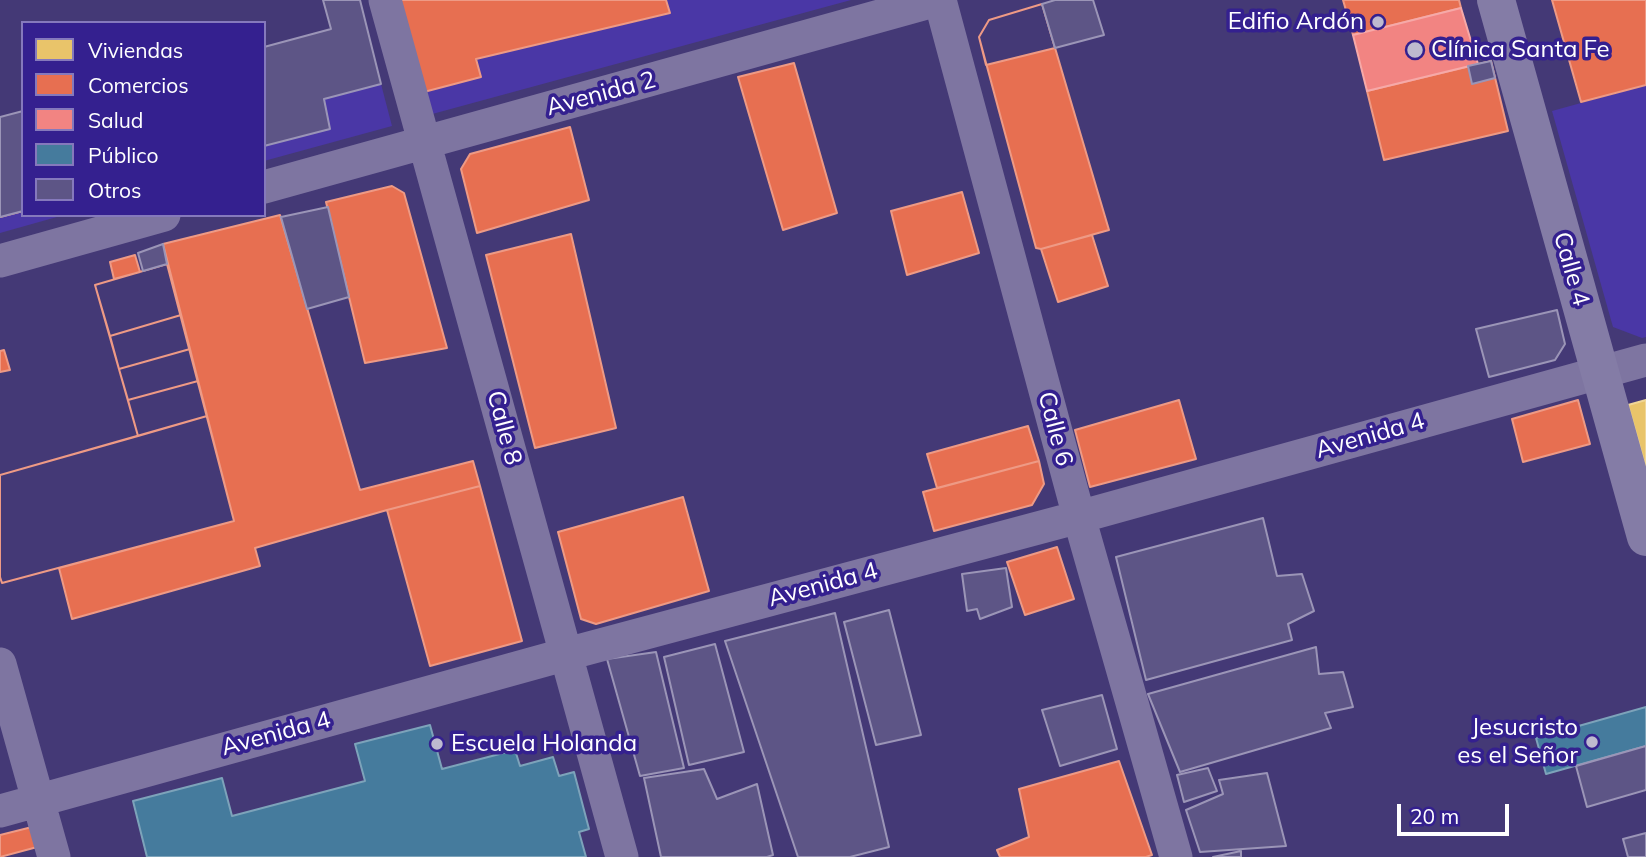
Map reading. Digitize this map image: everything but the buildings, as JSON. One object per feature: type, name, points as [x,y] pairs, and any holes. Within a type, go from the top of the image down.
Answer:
[{"type":"street","name":"Calle 8","points":[[385,0],[622,857]]},
{"type":"street","name":"Avenida 2","points":[[266,186],[939,0]]},
{"type":"street","name":"Calle 6","points":[[939,0],[1079,517],[1175,857]]},
{"type":"street","name":"Calle 4","points":[[1496,0],[1646,537]]},
{"type":"street","points":[[0,261],[157,217]]},
{"type":"street","name":"Avenida 4","points":[[0,811],[1646,360]]},
{"type":"street","points":[[0,664],[54,857]]},
{"type":"shaded area","points":[[666,0],[851,0],[425,116],[420,93],[481,77],[476,59],[669,14]]},
{"type":"shaded area","points":[[381,84],[392,126],[266,160],[266,145],[330,129],[324,99]]},
{"type":"shaded area","points":[[1646,85],[1646,337],[1642,338],[1613,327],[1552,111]]},
{"type":"shaded area","points":[[21,212],[21,217],[57,217],[0,233],[0,217]]},
{"type":"place","name":"Edifio Ardón","points":[[1378,22]]},
{"type":"place","name":"Clínica Santa Fe","points":[[1415,50]]},
{"type":"place","name":"Jesucristo es el Señor","points":[[1592,742]]},
{"type":"place","name":"Escuela Holanda","points":[[437,744]]}]
